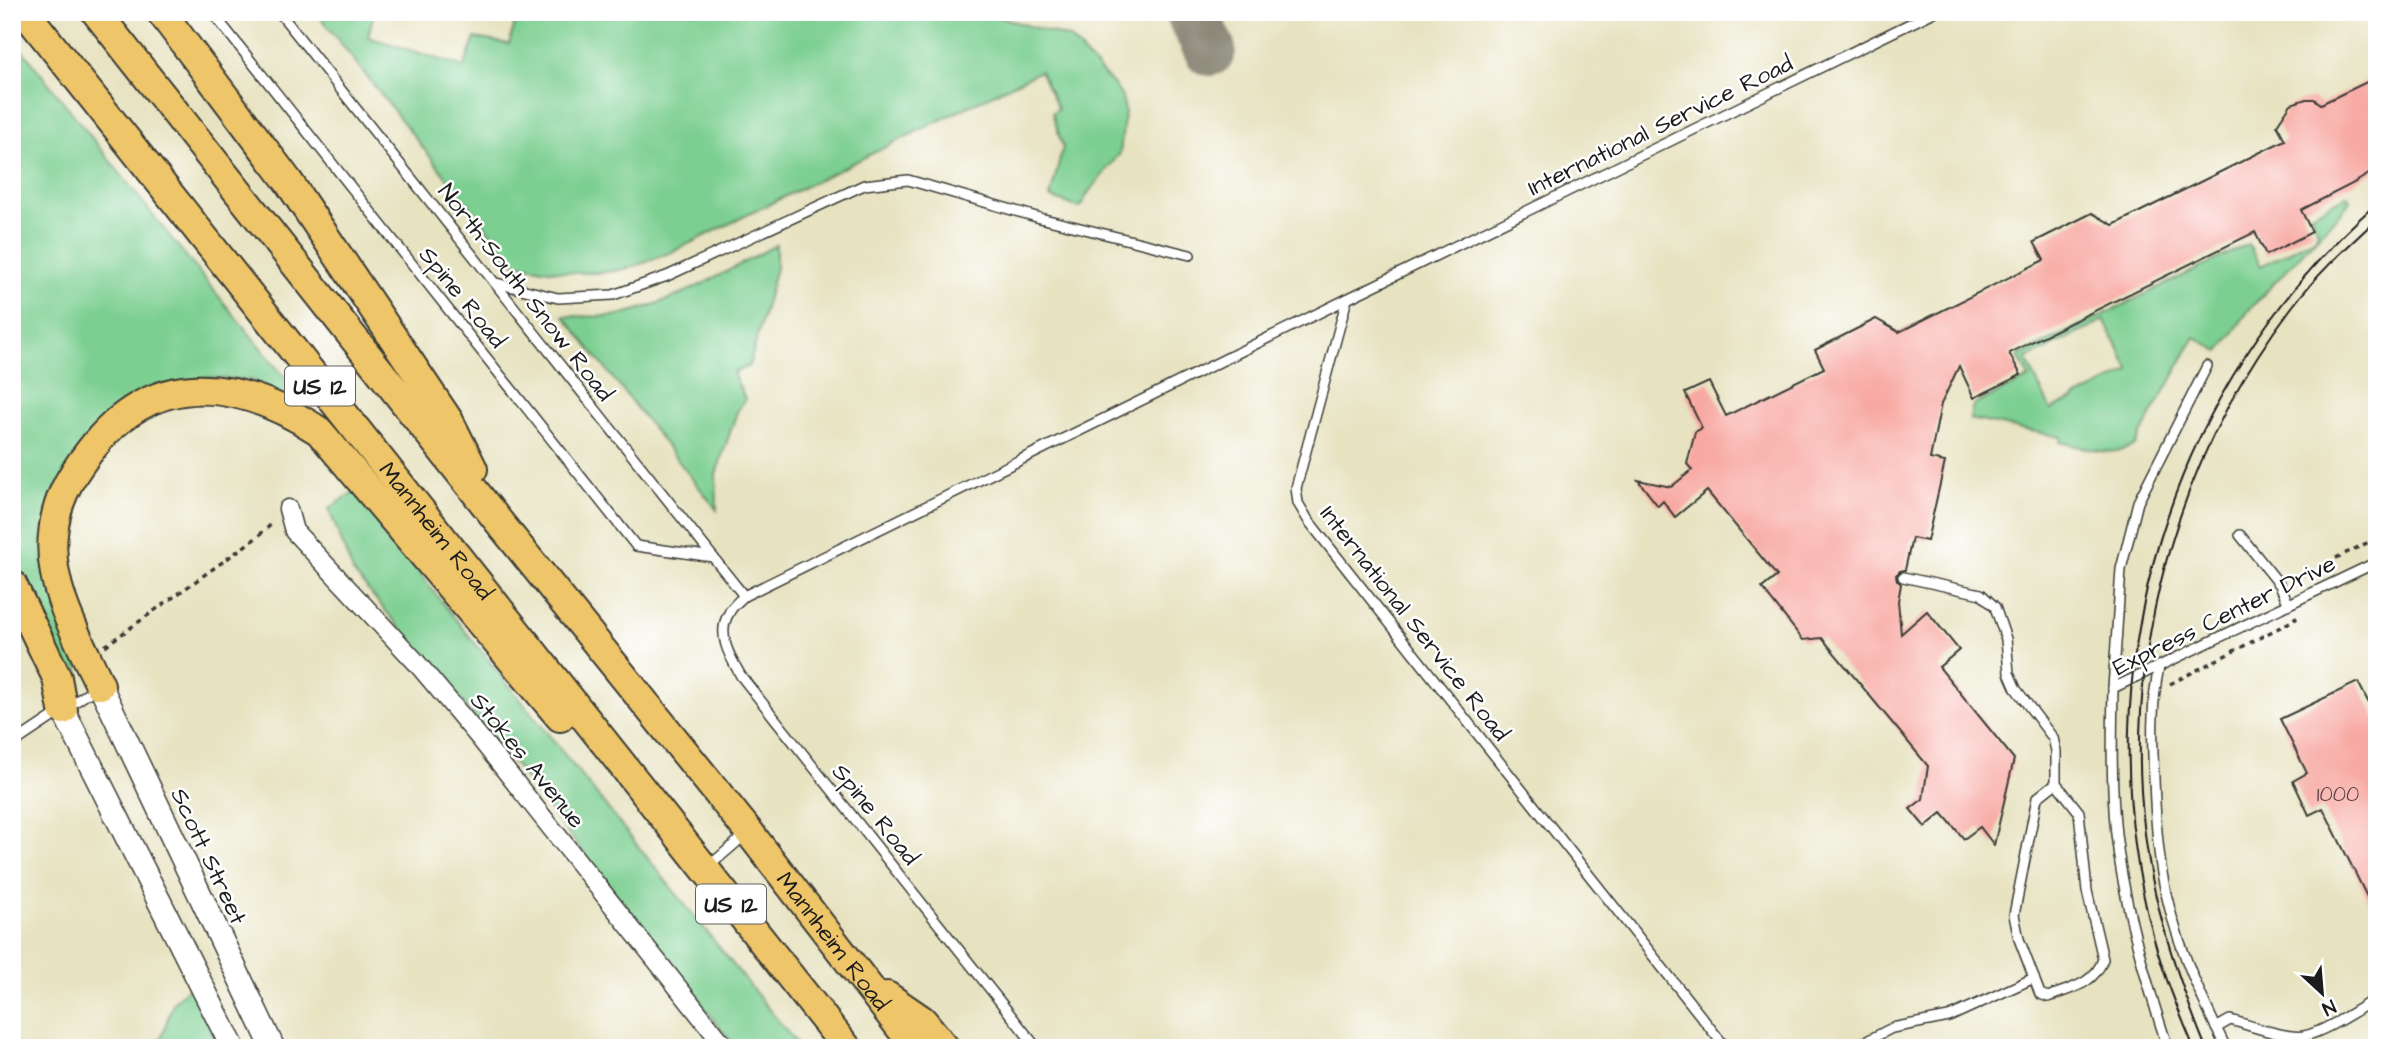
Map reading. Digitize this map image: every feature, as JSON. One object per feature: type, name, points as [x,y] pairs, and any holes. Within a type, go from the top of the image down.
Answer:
[{"type":"main road","name":"Mannheim Road","points":[[24,12],[846,1048]]},
{"type":"main road","name":"Mannheim Road","points":[[96,12],[499,522],[749,832],[916,1048]]},
{"type":"main road","points":[[161,12],[288,181],[449,421],[499,522]]},
{"type":"main road","points":[[100,685],[62,597],[53,565],[52,535],[69,478],[104,432],[147,400],[193,389],[229,391],[294,415],[319,431],[558,716],[617,759]]},
{"type":"main road","points":[[12,584],[57,678],[64,710]]},
{"type":"main road","points":[[12,629],[43,688],[64,710]]},
{"type":"main road","points":[[861,979],[922,1020],[945,1048]]},
{"type":"street","name":"Stokes Avenue","points":[[288,509],[294,531],[443,694],[726,1048]]},
{"type":"street","name":"Scott Street","points":[[100,685],[273,1048]]},
{"type":"street","points":[[64,710],[233,1048]]},
{"type":"lane","name":"Spine Road","points":[[212,12],[636,545],[712,557]]},
{"type":"lane","name":"North-South Snow Road","points":[[279,12],[744,596]]},
{"type":"lane","name":"International Service Road","points":[[1726,1048],[1308,520],[1298,503],[1296,488],[1347,299],[1934,12]]},
{"type":"lane","points":[[495,283],[558,298],[613,295],[667,276],[864,185],[908,180],[1040,218],[1190,255]]},
{"type":"lane","points":[[744,596],[1347,299]]},
{"type":"lane","points":[[2113,688],[2121,569],[2138,502],[2207,366]]},
{"type":"lane","points":[[2239,535],[2280,585],[2288,603]]},
{"type":"lane","name":"Express Center Drive","points":[[2168,1048],[2136,943],[2116,836],[2111,770],[2113,688],[2377,562]]},
{"type":"lane","points":[[1903,577],[1981,594],[1994,607],[2006,639],[2009,673],[2016,689],[2053,738],[2056,751],[2056,783],[2079,811],[2087,891],[2103,959],[2100,969],[2088,982],[2048,997],[2040,994],[2019,939],[2014,915],[2037,798],[2056,783]]},
{"type":"lane","name":"Spine Road","points":[[744,596],[728,614],[724,631],[726,650],[741,676],[1037,1048]]},
{"type":"lane","points":[[2159,667],[2154,690],[2153,756],[2155,814],[2162,875],[2177,933],[2226,1048]]},
{"type":"lane","points":[[12,744],[100,685]]},
{"type":"lane","points":[[704,871],[749,832]]},
{"type":"lane","points":[[1853,1048],[1892,1028],[1949,1017],[2034,978]]},
{"type":"lane","points":[[2216,1028],[2230,1020],[2302,1036],[2315,1032],[2377,998]]},
{"type":"path","points":[[88,659],[256,537],[288,509]]},
{"type":"path","points":[[2280,585],[2377,538]]},
{"type":"path","points":[[2154,690],[2192,674],[2296,620],[2288,603]]},
{"type":"green space","points":[[316,12],[374,12],[368,37],[464,67],[475,38],[509,44],[518,12],[983,12],[1069,38],[1122,97],[1125,110],[1120,153],[1088,193],[1080,208],[1050,197],[1063,147],[1052,113],[1058,108],[1040,71],[672,252],[632,267],[606,272],[579,273],[540,268],[514,263]]},
{"type":"green space","points":[[12,37],[304,401],[300,403],[251,380],[204,377],[152,390],[46,511],[80,676],[72,678],[12,558]]},
{"type":"green space","points":[[2348,195],[2351,201],[2249,310],[2220,352],[2195,337],[2135,445],[2117,451],[2098,451],[2060,442],[2061,437],[1970,419],[1973,405],[2029,378],[2018,356],[2248,244],[2261,266],[2315,238],[2318,231],[2311,214]],"holes":[[[2104,320],[2130,371],[2051,410],[2026,359]]]},
{"type":"green space","points":[[776,245],[776,268],[749,366],[733,373],[745,399],[737,412],[716,474],[717,510],[564,316],[611,316],[660,303],[699,286]]},
{"type":"green space","points":[[355,491],[800,1048],[736,1048],[510,759],[353,572],[329,509]]},
{"type":"green space","points":[[190,986],[220,1048],[158,1048],[173,1003]]},
{"type":"building","points":[[2377,77],[2377,169],[2301,210],[2312,232],[2266,255],[2255,232],[2009,353],[2021,375],[1974,398],[1959,366],[1941,404],[1930,459],[1945,462],[1927,541],[1912,538],[1905,570],[1896,575],[1901,584],[1898,601],[1901,634],[1927,611],[1959,650],[1939,667],[2014,759],[1994,845],[1980,827],[1964,839],[1942,813],[1925,827],[1910,809],[1923,799],[1928,766],[1822,638],[1803,640],[1762,588],[1777,576],[1707,491],[1675,517],[1663,501],[1658,506],[1638,480],[1671,487],[1692,470],[1687,464],[1695,432],[1702,428],[1685,393],[1709,382],[1726,416],[1824,368],[1815,350],[1876,319],[1899,332],[2044,260],[2034,242],[2092,213],[2113,225],[2285,140],[2277,125],[2291,104],[2314,99],[2321,104]]},
{"type":"building","points":[[2358,682],[2377,719],[2377,917],[2323,808],[2309,815],[2293,781],[2307,773],[2280,719]]},
{"type":"taxiway","points":[[1191,12],[1210,50]]},
{"type":"tram line","points":[[2194,1048],[2154,939],[2134,838],[2129,736],[2138,636],[2160,539],[2196,446],[2244,358],[2305,276],[2377,203]]},
{"type":"tram line","points":[[2206,1048],[2178,974],[2161,916],[2143,820],[2140,742],[2146,664],[2160,587],[2181,513],[2211,440],[2248,372],[2302,295],[2377,219]]}]
